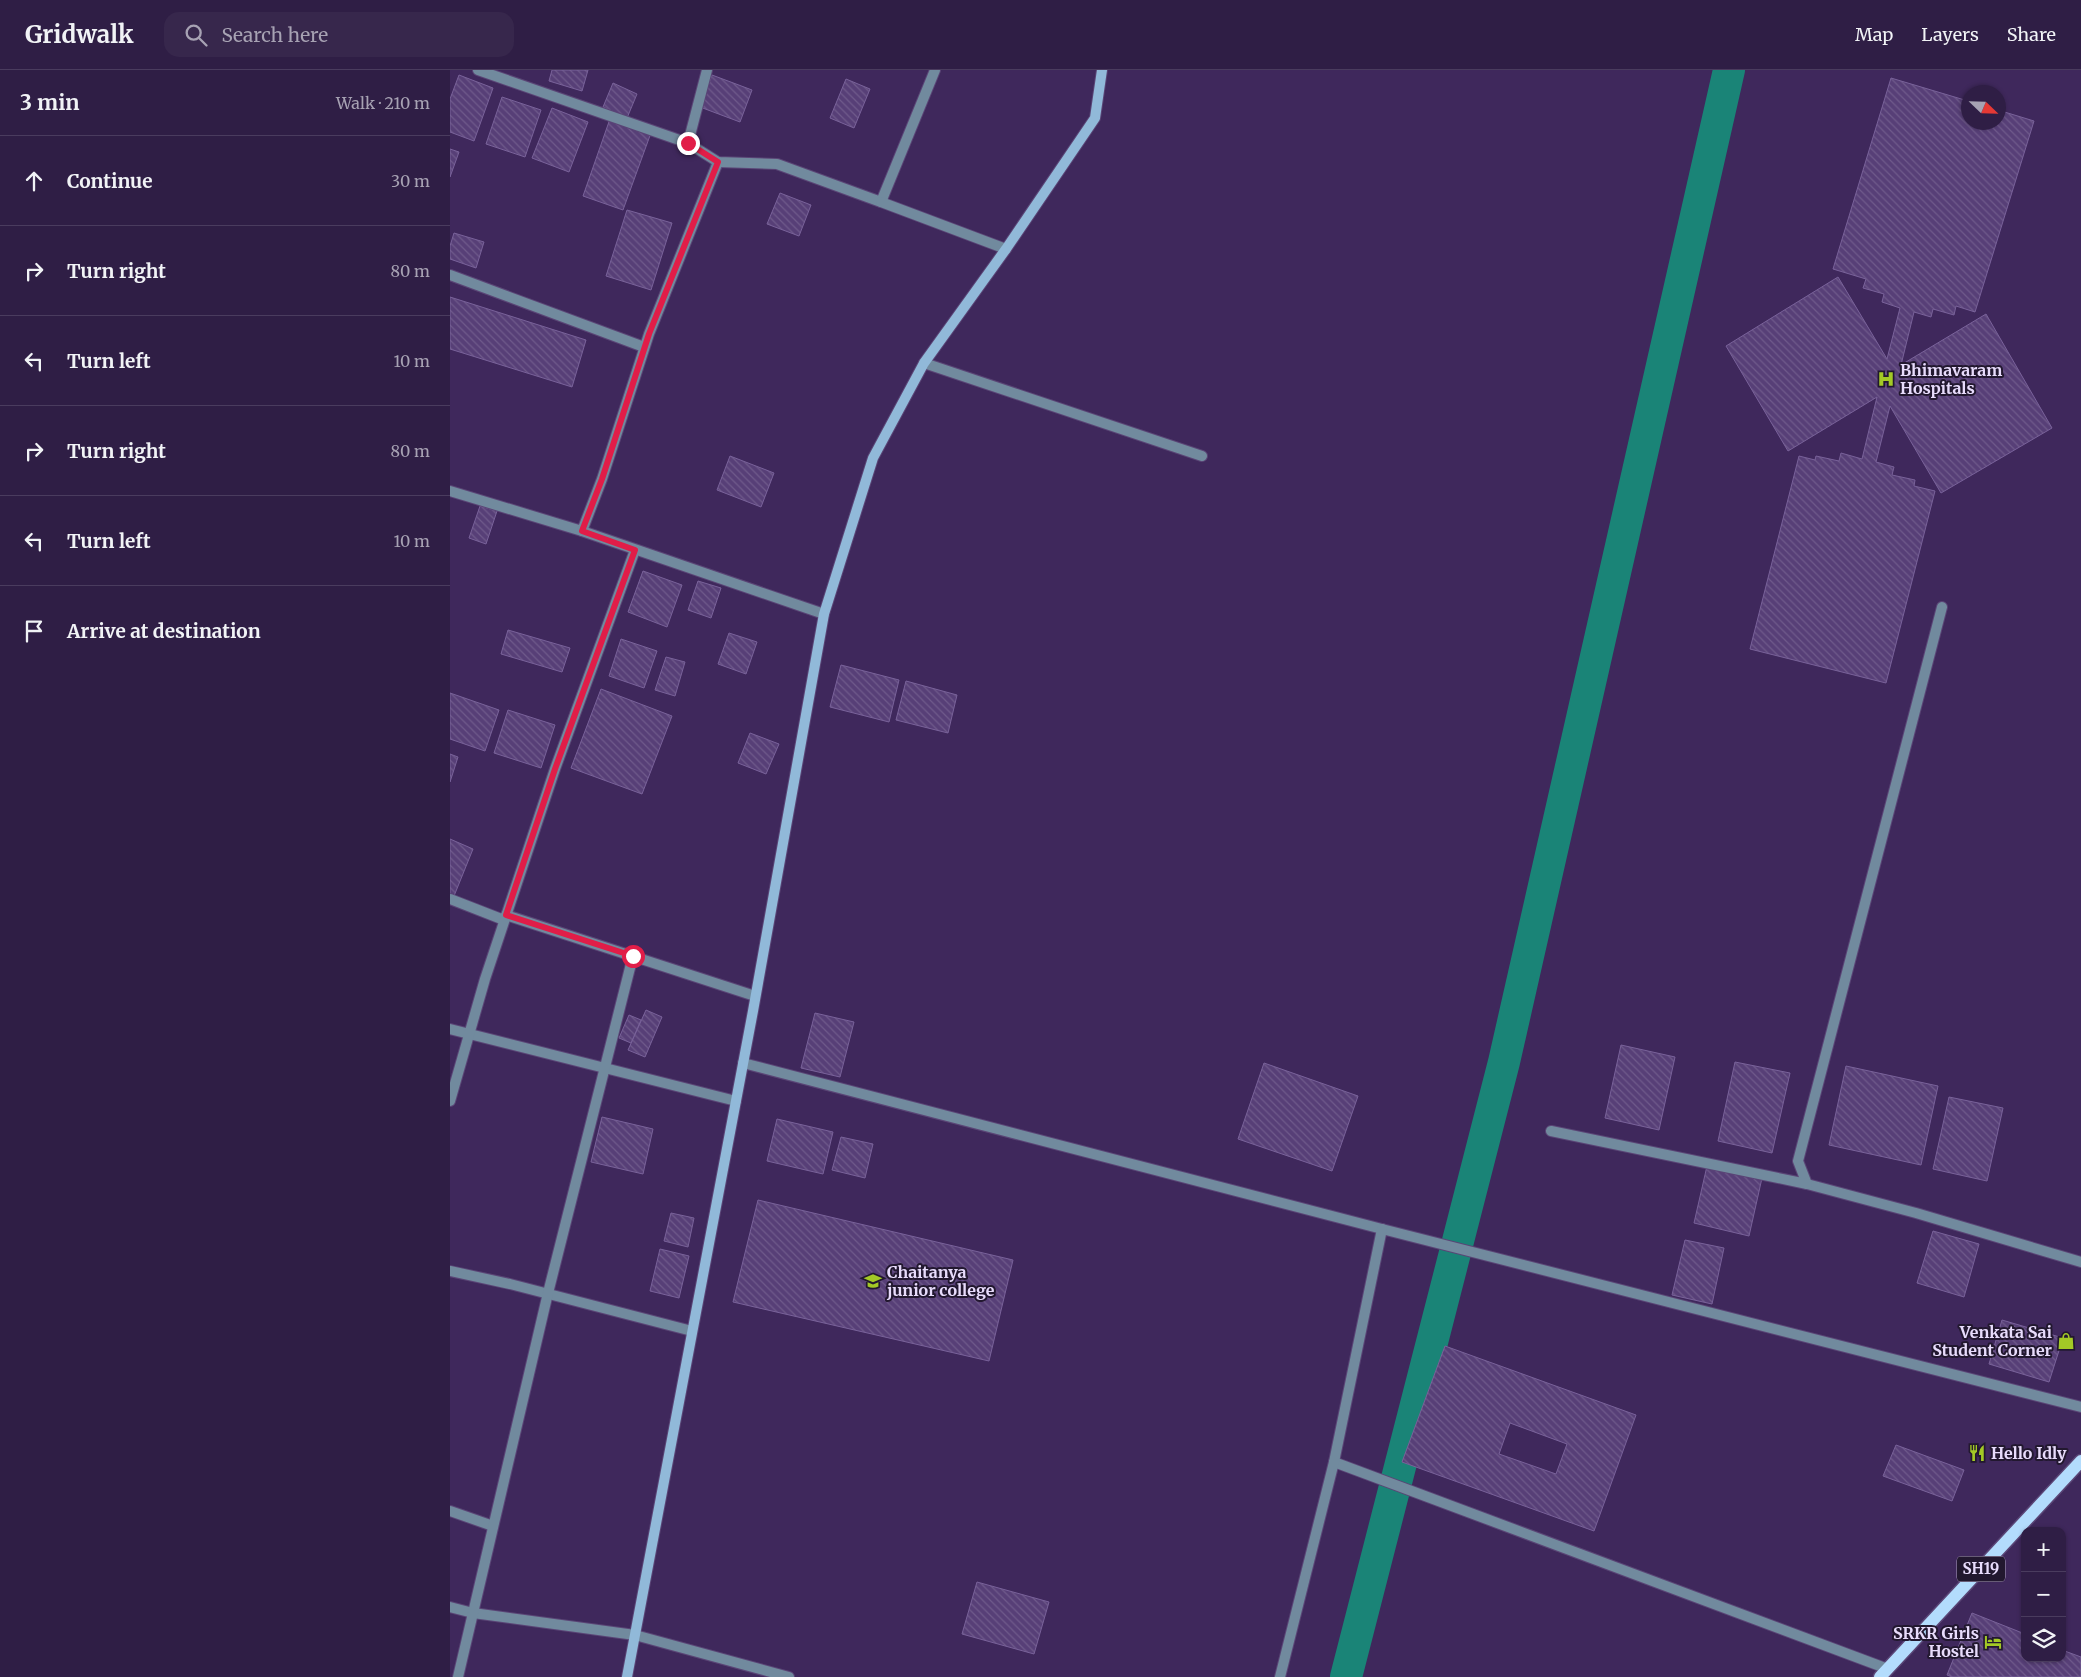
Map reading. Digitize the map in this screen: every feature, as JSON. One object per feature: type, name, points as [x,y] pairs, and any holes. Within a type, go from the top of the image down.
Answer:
[{"type":"main road","points":[[627,1677],[756,996],[824,614],[873,458],[924,363],[1006,249],[1095,118],[1102,70]]},
{"type":"main road","name":"SH19","points":[[1884,1673],[2081,1461]]},
{"type":"street","points":[[478,70],[688,143],[718,162],[777,164],[1006,249]]},
{"type":"street","points":[[688,143],[707,70]]},
{"type":"street","points":[[881,202],[935,70]]},
{"type":"street","points":[[582,531],[602,479],[644,347],[718,162]]},
{"type":"street","points":[[450,274],[644,347]]},
{"type":"street","points":[[924,363],[1202,456]]},
{"type":"street","points":[[450,491],[582,531],[824,614]]},
{"type":"street","points":[[450,1102],[485,979],[505,918],[555,769],[635,550]]},
{"type":"street","points":[[1807,1184],[1798,1161],[1942,607]]},
{"type":"street","points":[[450,900],[756,996]]},
{"type":"street","points":[[458,1677],[548,1293],[633,956]]},
{"type":"street","points":[[450,1029],[736,1101]]},
{"type":"street","points":[[743,1063],[1412,1237],[2081,1407]]},
{"type":"street","points":[[1551,1132],[1807,1184],[1916,1213],[2081,1262]]},
{"type":"street","points":[[1280,1677],[1335,1462],[1382,1229]]},
{"type":"street","points":[[450,1271],[548,1293],[692,1331]]},
{"type":"street","points":[[1335,1462],[1884,1673]]},
{"type":"street","points":[[450,1511],[494,1526]]},
{"type":"street","points":[[450,1607],[473,1613],[635,1635],[789,1677]]},
{"type":"building","points":[[552,70],[588,70],[582,91],[549,81]]},
{"type":"building","points":[[459,75],[493,88],[474,141],[450,132],[450,99]]},
{"type":"building","points":[[712,75],[752,90],[740,122],[700,107]]},
{"type":"building","points":[[1891,78],[1961,99],[1961,130],[2006,130],[2006,112],[2034,121],[1975,312],[1956,306],[1954,315],[1933,309],[1931,317],[1914,312],[1901,365],[1986,314],[2052,428],[1941,493],[1890,406],[1876,462],[1894,467],[1892,475],[1915,480],[1914,486],[1935,491],[1886,683],[1750,649],[1799,456],[1815,460],[1816,456],[1839,461],[1841,453],[1862,459],[1877,397],[1788,451],[1726,346],[1838,277],[1887,359],[1900,308],[1882,302],[1884,294],[1863,288],[1866,279],[1833,269]]},
{"type":"building","points":[[846,79],[870,89],[854,128],[830,118]]},
{"type":"building","points":[[613,83],[637,94],[627,118],[603,107]]},
{"type":"building","points":[[502,97],[541,110],[525,157],[486,144]]},
{"type":"building","points":[[552,108],[588,122],[569,172],[532,158]]},
{"type":"building","points":[[611,116],[652,130],[623,210],[583,196]]},
{"type":"building","points":[[450,149],[459,152],[450,177]]},
{"type":"building","points":[[780,193],[811,205],[799,236],[767,224]]},
{"type":"building","points":[[627,210],[672,223],[651,290],[606,276]]},
{"type":"building","points":[[454,233],[484,242],[476,268],[450,259],[450,246]]},
{"type":"building","points":[[450,297],[586,340],[572,387],[450,349]]},
{"type":"building","points":[[730,456],[774,473],[761,507],[717,490]]},
{"type":"building","points":[[480,506],[497,511],[486,544],[469,538]]},
{"type":"building","points":[[643,571],[682,585],[667,627],[628,612]]},
{"type":"building","points":[[698,581],[721,588],[711,618],[688,610]]},
{"type":"building","points":[[508,630],[570,648],[562,672],[501,654]]},
{"type":"building","points":[[729,633],[757,642],[746,674],[718,664]]},
{"type":"building","points":[[621,639],[657,651],[644,688],[609,676]]},
{"type":"building","points":[[666,657],[685,662],[675,696],[655,690]]},
{"type":"building","points":[[841,665],[899,680],[889,722],[830,707]]},
{"type":"building","points":[[906,681],[957,695],[948,733],[896,720]]},
{"type":"building","points":[[601,689],[672,716],[642,794],[571,768]]},
{"type":"building","points":[[450,693],[499,710],[485,751],[450,739]]},
{"type":"building","points":[[508,710],[555,725],[541,768],[494,753]]},
{"type":"building","points":[[750,733],[779,744],[766,774],[738,763]]},
{"type":"building","points":[[450,754],[458,757],[450,782]]},
{"type":"building","points":[[450,839],[473,849],[454,896],[450,894]]},
{"type":"building","points":[[646,1010],[662,1017],[645,1057],[628,1050]]},
{"type":"building","points":[[815,1013],[854,1022],[840,1077],[801,1068]]},
{"type":"building","points":[[629,1015],[641,1020],[631,1043],[619,1038]]},
{"type":"building","points":[[1621,1045],[1675,1057],[1659,1130],[1605,1118]]},
{"type":"building","points":[[1735,1062],[1790,1073],[1772,1153],[1718,1141]]},
{"type":"building","points":[[1264,1063],[1358,1096],[1332,1171],[1238,1139]]},
{"type":"building","points":[[1846,1066],[1938,1086],[1921,1165],[1829,1145]]},
{"type":"building","points":[[1949,1097],[2003,1108],[1987,1181],[1933,1169]]},
{"type":"building","points":[[602,1117],[653,1129],[643,1174],[591,1162]]},
{"type":"building","points":[[777,1119],[833,1132],[823,1174],[767,1161]]},
{"type":"building","points":[[841,1137],[873,1144],[865,1178],[832,1170]]},
{"type":"building","points":[[1707,1166],[1762,1178],[1749,1236],[1694,1223]]},
{"type":"building","name":"Chaitanya junior college","points":[[758,1200],[1013,1260],[989,1361],[733,1302]]},
{"type":"building","points":[[671,1213],[694,1218],[688,1247],[664,1241]]},
{"type":"building","points":[[1933,1231],[1979,1244],[1964,1297],[1917,1283]]},
{"type":"building","points":[[1685,1240],[1724,1248],[1712,1304],[1672,1295]]},
{"type":"building","points":[[660,1249],[689,1256],[679,1298],[650,1291]]},
{"type":"building","points":[[2002,1320],[2063,1338],[2049,1382],[1989,1364]]},
{"type":"building","points":[[1445,1346],[1636,1415],[1594,1531],[1402,1462]],"holes":[[[1510,1423],[1567,1444],[1556,1474],[1499,1454]]]},
{"type":"building","points":[[1896,1445],[1964,1470],[1952,1501],[1883,1476]]},
{"type":"building","points":[[977,1582],[1049,1602],[1034,1654],[962,1634]]},
{"type":"building","name":"SRKR Girls Hostel","points":[[1972,1613],[2021,1632],[2021,1662],[2066,1662],[2066,1651],[2081,1657],[2081,1677],[1952,1677],[1947,1675]]},
{"type":"waterway","points":[[1346,1677],[1504,1062],[1729,70]]},
{"type":"place","name":"Bhimavaram Hospitals","points":[[1886,379]]},
{"type":"place","name":"Chaitanya junior college","points":[[873,1281]]},
{"type":"place","name":"Venkata Sai Student Corner","points":[[2066,1341]]},
{"type":"place","name":"Hello Idly","points":[[1977,1453]]},
{"type":"place","name":"SRKR Girls Hostel","points":[[1993,1642]]},
{"type":"route","points":[[633,956],[506,915],[555,769],[635,550],[582,531],[602,479],[649,334],[718,162],[688,143]]}]
